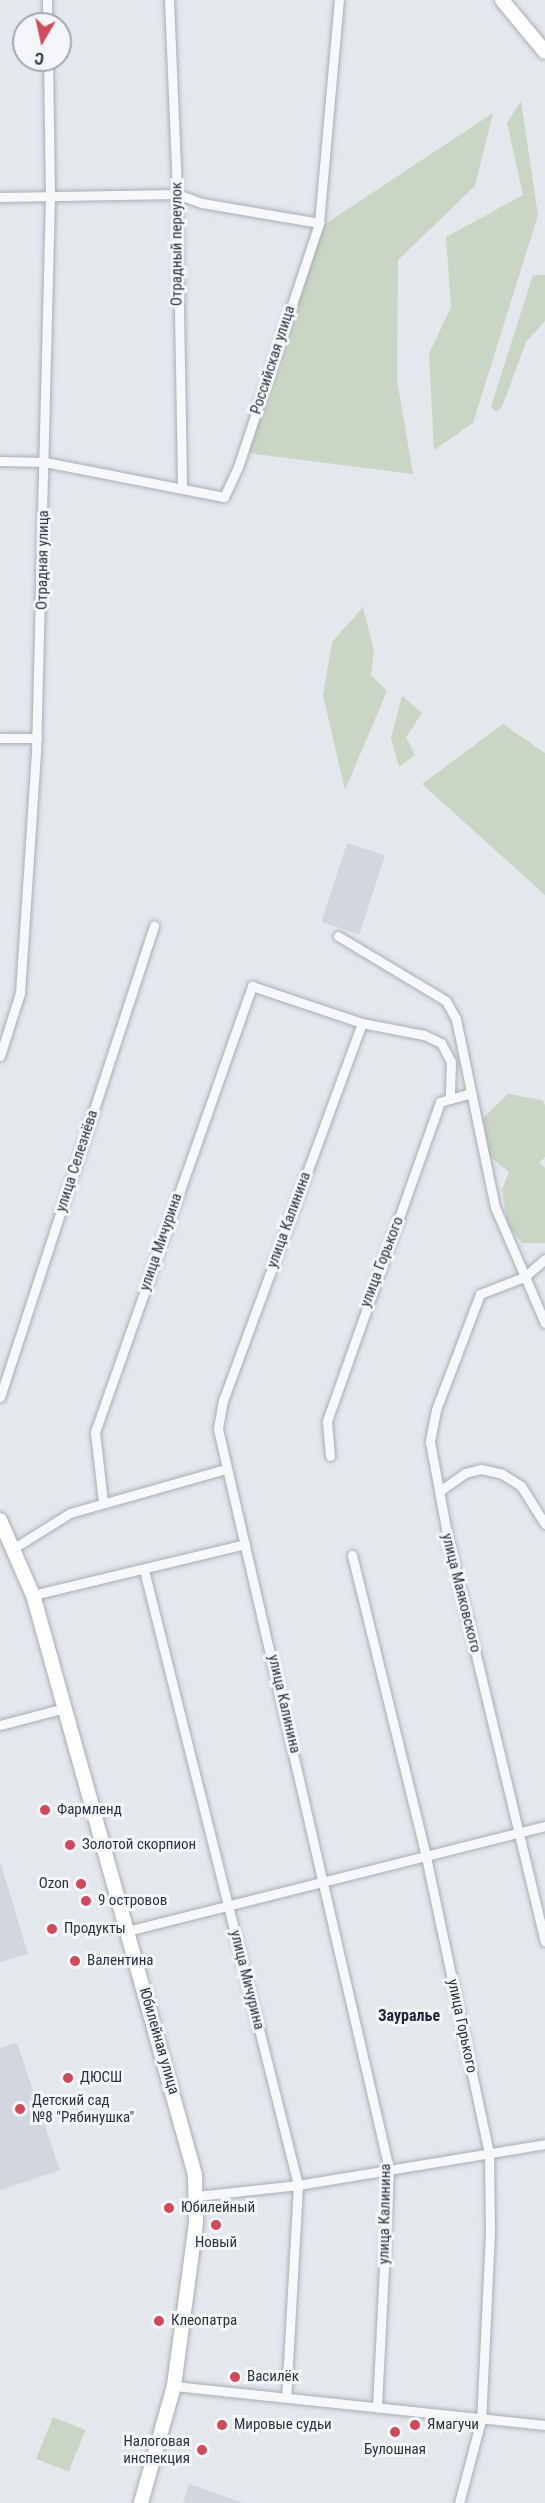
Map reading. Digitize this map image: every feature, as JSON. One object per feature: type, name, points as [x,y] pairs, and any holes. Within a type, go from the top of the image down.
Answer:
[{"type":"street","name":"Отрадный переулок","points":[[169,0],[177,194],[182,488]]},
{"type":"street","name":"Российская улица","points":[[182,488],[224,497],[238,467],[319,223],[339,0]]},
{"type":"street","points":[[502,0],[545,52]]},
{"type":"street","name":"Отрадная улица","points":[[0,1056],[20,993],[37,738],[50,198],[48,72]]},
{"type":"street","points":[[0,197],[50,198],[177,194],[201,203],[319,223]]},
{"type":"street","points":[[0,461],[45,462],[182,488]]},
{"type":"street","points":[[0,738],[37,738]]},
{"type":"street","name":"улица Селезнёва","points":[[0,1397],[154,925]]},
{"type":"street","points":[[338,936],[446,1001],[456,1020],[495,1207],[545,1323]]},
{"type":"street","name":"улица Мичурина","points":[[103,1502],[95,1432],[252,986],[362,1023]]},
{"type":"street","points":[[362,1023],[424,1035],[441,1043],[451,1062],[450,1099],[471,1093]]},
{"type":"street","name":"улица Калинина","points":[[362,1023],[223,1400],[218,1429],[326,1882],[389,2169],[377,2406]]},
{"type":"street","name":"улица Горького","points":[[330,1456],[327,1421],[342,1373],[440,1102],[450,1099]]},
{"type":"street","name":"улица Маяковского","points":[[545,1259],[524,1277],[480,1294],[436,1410],[430,1442],[441,1491],[447,1534],[545,1941]]},
{"type":"street","points":[[14,1548],[70,1513],[226,1469]]},
{"type":"street","points":[[441,1491],[465,1473],[481,1469],[502,1474],[521,1486],[545,1524]]},
{"type":"street","name":"Юбилейная улица","points":[[0,1520],[33,1595],[191,2155],[197,2196],[174,2386],[141,2503]]},
{"type":"street","points":[[33,1595],[245,1544]]},
{"type":"street","name":"улица Горького","points":[[352,1555],[426,1857],[489,2152],[490,2232],[481,2420],[459,2503]]},
{"type":"street","name":"улица Мичурина","points":[[144,1570],[298,2185],[286,2397]]},
{"type":"street","points":[[0,1725],[65,1708]]},
{"type":"street","points":[[127,1931],[545,1826]]},
{"type":"street","points":[[197,2196],[298,2185],[545,2144]]},
{"type":"street","points":[[174,2386],[545,2425]]},
{"type":"shaded area","points":[[347,843],[385,855],[359,934],[321,922]]},
{"type":"shaded area","points":[[0,1861],[28,1954],[0,1962]]},
{"type":"shaded area","name":"Детский сад №8 \"Рябинушка\"","points":[[17,2043],[60,2170],[0,2190],[0,2048]]},
{"type":"shaded area","points":[[189,2484],[243,2503],[183,2503]]},
{"type":"green space","points":[[521,101],[538,215],[473,423],[434,450],[429,354],[451,307],[446,237],[523,195],[507,123]]},
{"type":"green space","points":[[493,113],[475,186],[398,260],[397,380],[413,474],[249,453],[313,232]]},
{"type":"green space","points":[[533,275],[545,275],[545,321],[526,342],[502,407],[496,412],[491,406]]},
{"type":"green space","points":[[363,607],[374,651],[371,675],[387,691],[345,790],[323,695],[332,642]]},
{"type":"green space","points":[[402,696],[422,713],[406,737],[415,755],[399,767],[391,738]]},
{"type":"green space","points":[[503,724],[545,753],[545,895],[422,784]]},
{"type":"green space","points":[[508,1094],[542,1100],[545,1105],[545,1157],[539,1163],[545,1168],[545,1243],[522,1243],[508,1226],[502,1189],[509,1172],[488,1155],[483,1118]]},
{"type":"green space","points":[[53,2417],[85,2430],[69,2472],[36,2459]]},
{"type":"place","name":"Фармленд","points":[[45,1810]]},
{"type":"place","name":"Золотой скорпион","points":[[70,1845]]},
{"type":"place","name":"Ozon","points":[[81,1884]]},
{"type":"place","name":"9 островов","points":[[86,1901]]},
{"type":"place","name":"Продукты","points":[[52,1929]]},
{"type":"place","name":"Валентина","points":[[75,1961]]},
{"type":"place","name":"ДЮСШ","points":[[68,2078]]},
{"type":"place","name":"Детский сад №8 \"Рябинушка\"","points":[[20,2109]]},
{"type":"place","name":"Юбилейный","points":[[169,2208]]},
{"type":"place","name":"Новый","points":[[216,2225]]},
{"type":"place","name":"Клеопатра","points":[[159,2321]]},
{"type":"place","name":"Василёк","points":[[235,2377]]},
{"type":"place","name":"Мировые судьи","points":[[222,2425]]},
{"type":"place","name":"Ямагучи","points":[[415,2425]]},
{"type":"place","name":"Булошная","points":[[395,2432]]},
{"type":"place","name":"Налоговая инспекция","points":[[202,2450]]},
{"type":"district","name":"Зауралье","points":[[409,2016]]}]
